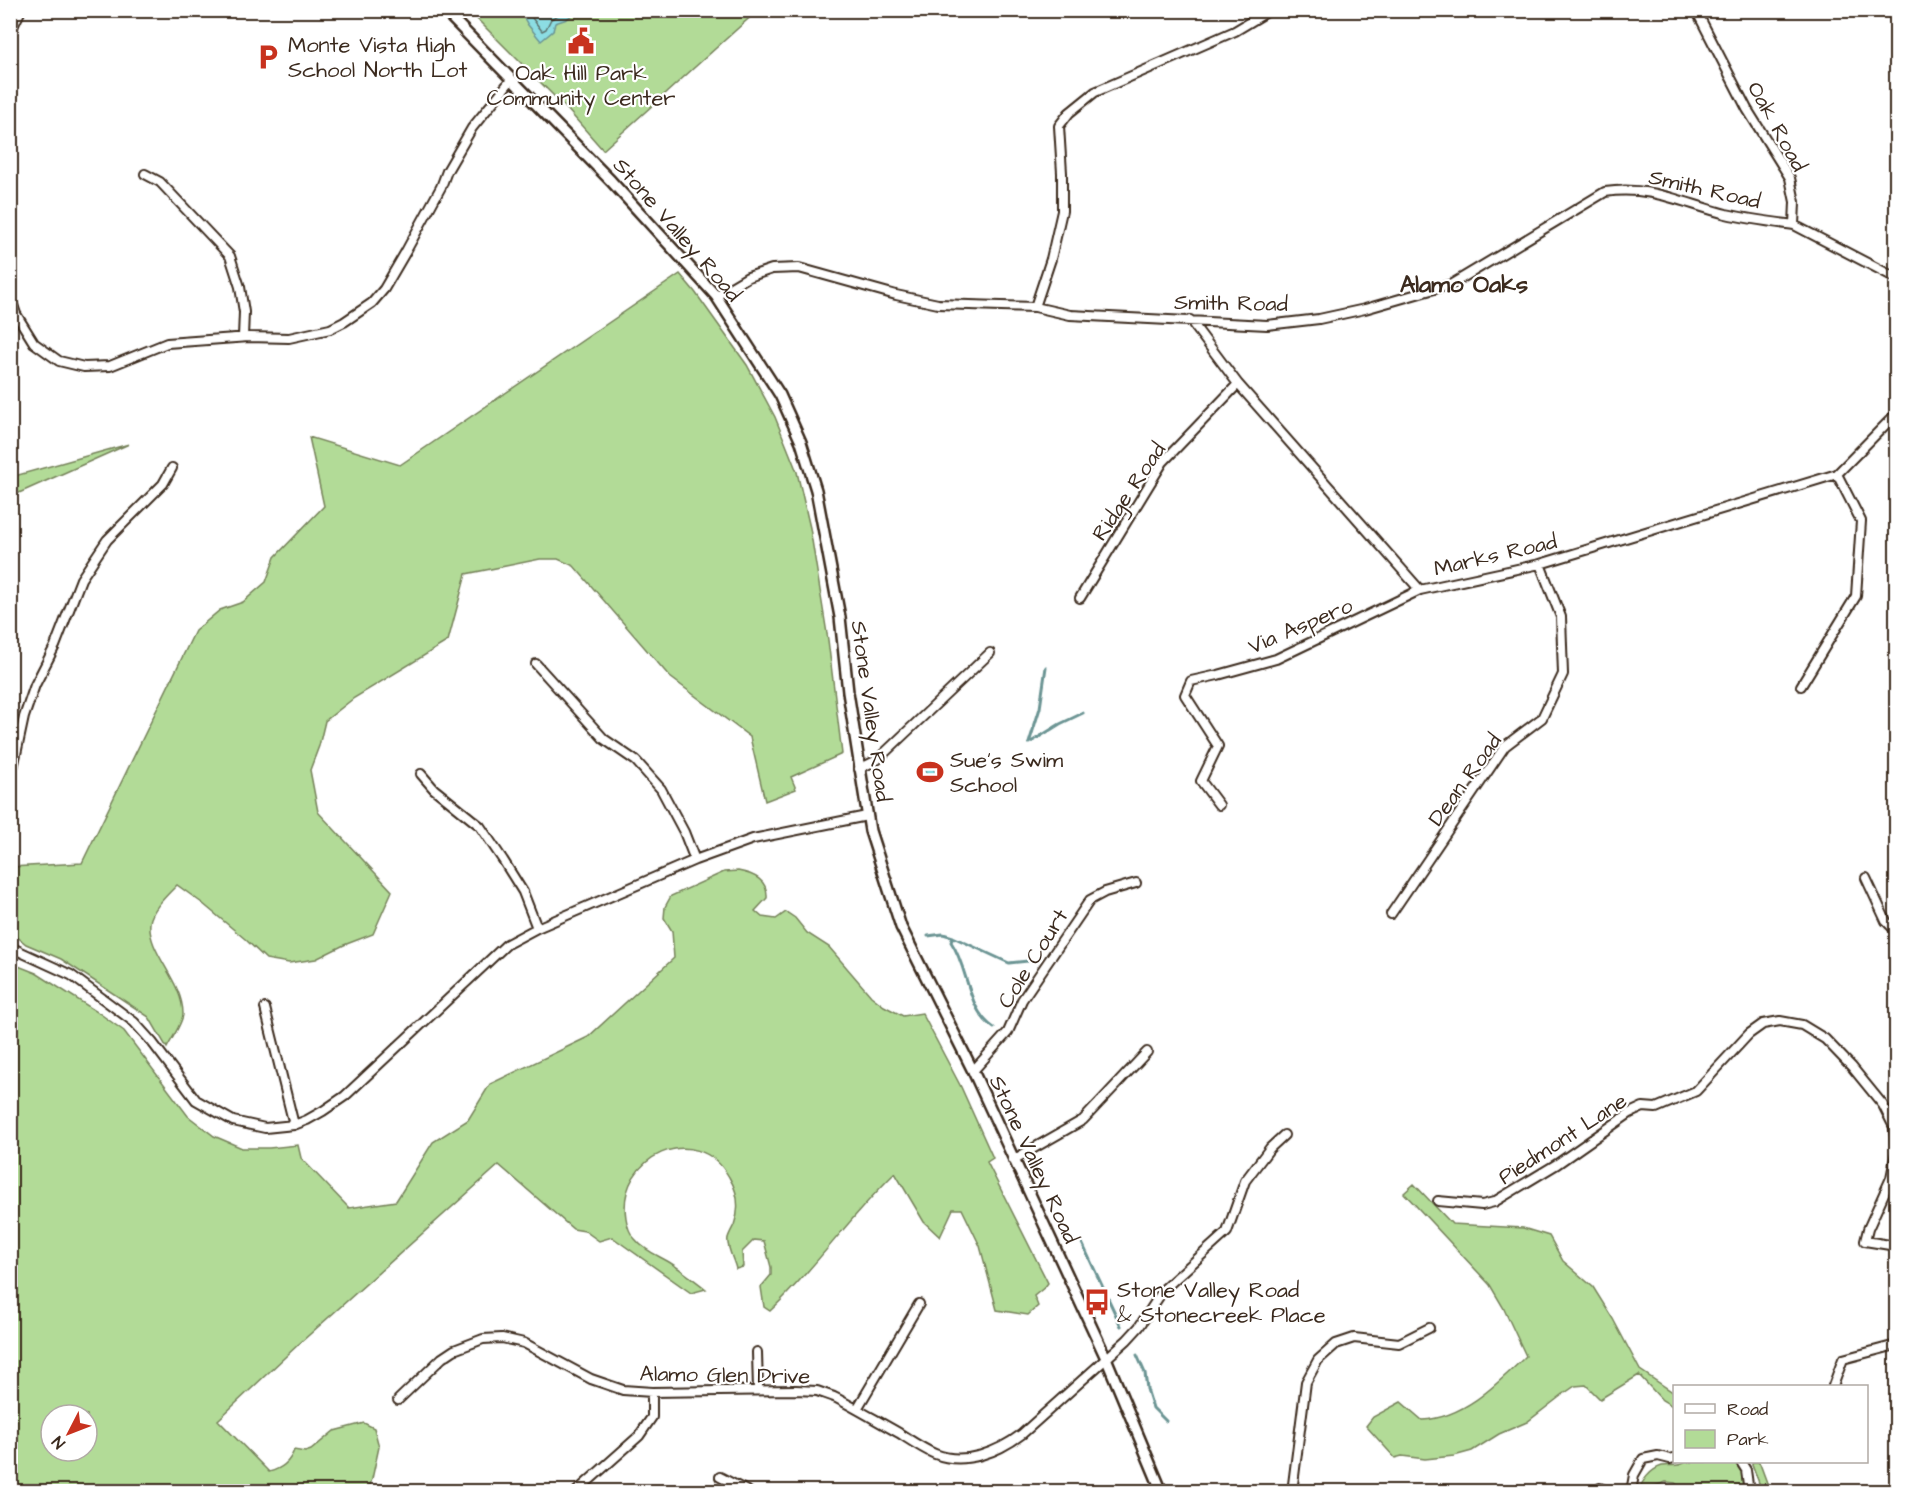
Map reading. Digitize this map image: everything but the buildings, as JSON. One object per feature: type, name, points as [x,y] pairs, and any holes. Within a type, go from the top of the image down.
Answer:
[{"type":"street","points":[[10,33],[21,10]]},
{"type":"street","name":"Stone Valley Road","points":[[444,10],[611,181],[716,296],[780,395],[801,442],[816,490],[840,617],[867,816],[901,927],[973,1071],[1106,1358],[1162,1491]]},
{"type":"street","points":[[1035,307],[1051,259],[1062,211],[1059,126],[1063,120],[1095,92],[1235,31],[1270,10]]},
{"type":"street","name":"Oak Road","points":[[1696,10],[1747,109],[1790,178],[1795,202],[1794,225]]},
{"type":"street","points":[[10,296],[16,314],[34,342],[59,361],[84,367],[110,366],[167,343],[243,337],[289,338],[330,329],[372,303],[384,289],[472,128],[511,80]]},
{"type":"street","points":[[145,174],[160,182],[230,256],[240,287],[244,312],[243,337]]},
{"type":"street","name":"Smith Road","points":[[716,296],[748,277],[772,269],[799,268],[896,296],[938,304],[1035,307],[1070,315],[1267,325],[1319,320],[1452,284],[1605,192],[1614,190],[1624,189],[1663,194],[1728,214],[1794,225]]},
{"type":"street","points":[[1794,225],[1896,278]]},
{"type":"street","name":"Marks Road","points":[[1190,320],[1238,384],[1419,590],[1540,564],[1837,474],[1896,414]]},
{"type":"street","name":"Ridge Road","points":[[1080,598],[1163,462],[1238,384]]},
{"type":"street","points":[[10,782],[35,685],[55,646],[81,579],[107,540],[163,484],[172,468]]},
{"type":"street","points":[[1802,686],[1856,596],[1861,520],[1837,474]]},
{"type":"street","name":"Dean Road","points":[[1392,915],[1505,746],[1542,718],[1563,674],[1562,617],[1540,564]]},
{"type":"street","name":"Via Aspero","points":[[1219,805],[1201,781],[1218,746],[1185,695],[1191,681],[1276,659],[1419,590]]},
{"type":"street","points":[[860,769],[877,760],[990,653]]},
{"type":"street","points":[[536,664],[604,739],[636,761],[661,789],[684,832],[695,860]]},
{"type":"street","points":[[421,774],[434,789],[480,826],[523,892],[537,928]]},
{"type":"street","points":[[10,947],[70,975],[134,1023],[152,1042],[196,1100],[233,1121],[265,1128],[294,1125],[323,1111],[345,1096],[507,944],[537,928],[695,860],[753,839],[867,816]]},
{"type":"street","points":[[1866,878],[1886,921],[1896,931]]},
{"type":"street","name":"Cole Court","points":[[973,1071],[1008,1032],[1022,1000],[1090,900],[1105,892],[1136,883]]},
{"type":"street","points":[[265,1008],[294,1125]]},
{"type":"street","name":"Piedmont Lane","points":[[1438,1201],[1482,1205],[1506,1196],[1630,1113],[1642,1107],[1656,1108],[1696,1091],[1749,1034],[1763,1024],[1780,1021],[1802,1025],[1825,1039],[1845,1060],[1883,1105],[1894,1127],[1896,1147]]},
{"type":"street","points":[[1013,1160],[1083,1120],[1147,1052]]},
{"type":"street","name":"Alamo Glen Drive","points":[[398,1400],[454,1350],[483,1339],[502,1338],[524,1343],[603,1385],[623,1390],[652,1392],[817,1391],[834,1396],[934,1454],[957,1458],[974,1457],[1007,1445],[1022,1434],[1139,1327],[1164,1289],[1227,1232],[1245,1181],[1270,1148],[1284,1135]]},
{"type":"street","points":[[1896,1153],[1891,1178],[1868,1229],[1865,1241],[1896,1246]]},
{"type":"street","points":[[857,1409],[919,1304]]},
{"type":"street","points":[[1292,1491],[1306,1382],[1318,1360],[1336,1344],[1354,1338],[1399,1343],[1429,1328]]},
{"type":"street","points":[[1833,1385],[1844,1359],[1896,1345]]},
{"type":"street","points":[[757,1352],[758,1390]]},
{"type":"street","points":[[576,1491],[639,1436],[652,1417],[652,1392]]},
{"type":"street","points":[[1626,1491],[1632,1486],[1634,1475],[1643,1459],[1658,1456],[1673,1458]]},
{"type":"street","points":[[1742,1463],[1746,1470],[1749,1491]]},
{"type":"street","points":[[720,1477],[749,1491]]},
{"type":"street","points":[[1597,1491],[1600,1488],[1610,1491]]},
{"type":"green space","points":[[469,11],[757,11],[603,150],[566,108]]},
{"type":"green space","points":[[680,274],[747,365],[775,417],[797,472],[810,528],[828,640],[842,754],[791,777],[796,789],[765,801],[750,737],[670,677],[574,566],[558,559],[540,559],[466,574],[448,641],[354,698],[325,721],[310,770],[318,812],[392,891],[373,934],[316,959],[289,963],[266,959],[202,903],[177,885],[157,908],[150,923],[154,945],[172,978],[183,1014],[167,1048],[149,1017],[61,959],[26,944],[11,932],[11,867],[82,863],[195,631],[220,610],[243,602],[266,582],[275,557],[324,506],[309,437],[400,465]]},
{"type":"green space","points":[[129,444],[19,493],[11,496],[11,477]]},
{"type":"green space","points":[[738,871],[749,874],[762,882],[767,892],[767,898],[755,911],[762,917],[776,919],[786,912],[795,918],[807,933],[829,947],[871,996],[884,1006],[903,1016],[922,1013],[961,1087],[993,1158],[987,1162],[1048,1283],[1034,1296],[1038,1306],[1028,1315],[997,1310],[980,1246],[962,1209],[953,1209],[940,1237],[924,1222],[895,1173],[770,1311],[764,1307],[761,1287],[771,1275],[764,1241],[754,1240],[742,1252],[743,1267],[736,1269],[728,1241],[737,1213],[734,1189],[729,1177],[715,1160],[698,1150],[679,1148],[661,1153],[645,1163],[633,1178],[626,1196],[626,1218],[632,1235],[642,1246],[674,1265],[706,1289],[691,1293],[612,1237],[599,1241],[585,1231],[573,1229],[499,1165],[300,1343],[218,1420],[269,1472],[284,1464],[294,1450],[305,1452],[311,1450],[334,1431],[364,1423],[374,1428],[379,1447],[368,1491],[11,1491],[11,963],[36,973],[124,1031],[188,1116],[214,1136],[242,1148],[298,1145],[301,1158],[349,1208],[396,1201],[433,1142],[468,1120],[490,1084],[588,1037],[674,958],[672,931],[664,918],[665,907],[671,896],[724,872]]},
{"type":"green space","points":[[1414,1184],[1452,1224],[1523,1228],[1549,1236],[1563,1261],[1593,1287],[1640,1370],[1673,1392],[1673,1406],[1662,1400],[1639,1375],[1600,1399],[1586,1385],[1575,1386],[1527,1422],[1499,1434],[1472,1451],[1454,1456],[1425,1459],[1402,1456],[1395,1458],[1366,1426],[1373,1417],[1401,1402],[1422,1420],[1452,1413],[1479,1398],[1526,1356],[1490,1285],[1404,1193]]},
{"type":"green space","points":[[1739,1463],[1744,1473],[1746,1491],[1686,1491],[1675,1483],[1666,1482],[1649,1491],[1637,1492],[1653,1470],[1662,1466]]},
{"type":"green space","points":[[1752,1464],[1760,1464],[1770,1491],[1762,1491]]},
{"type":"water","points":[[520,11],[576,11],[567,19],[555,23],[553,31],[541,41]]},
{"type":"water","name":"Sue's Swim School","points":[[931,762],[938,779],[930,782],[923,766]]},
{"type":"waterway","points":[[1029,743],[1040,708],[1046,667]]},
{"type":"waterway","points":[[1031,742],[1083,713]]},
{"type":"waterway","points":[[928,936],[943,934],[953,937],[951,942],[957,952],[973,999],[985,1020],[994,1028]]},
{"type":"waterway","points":[[953,937],[1009,963],[1028,961]]},
{"type":"waterway","points":[[1082,1243],[1121,1326]]},
{"type":"waterway","points":[[1137,1355],[1145,1373],[1153,1408],[1166,1421]]},
{"type":"place","name":"Oak Hill Park Community Center","points":[[581,41]]},
{"type":"place","name":"Monte Vista High School North Lot","points":[[268,57]]},
{"type":"place","name":"Sue's Swim School","points":[[930,772]]},
{"type":"place","name":"Stone Valley Road & Stonecreek Place","points":[[1097,1302]]},
{"type":"district","name":"Alamo Oaks","points":[[1464,284]]}]
